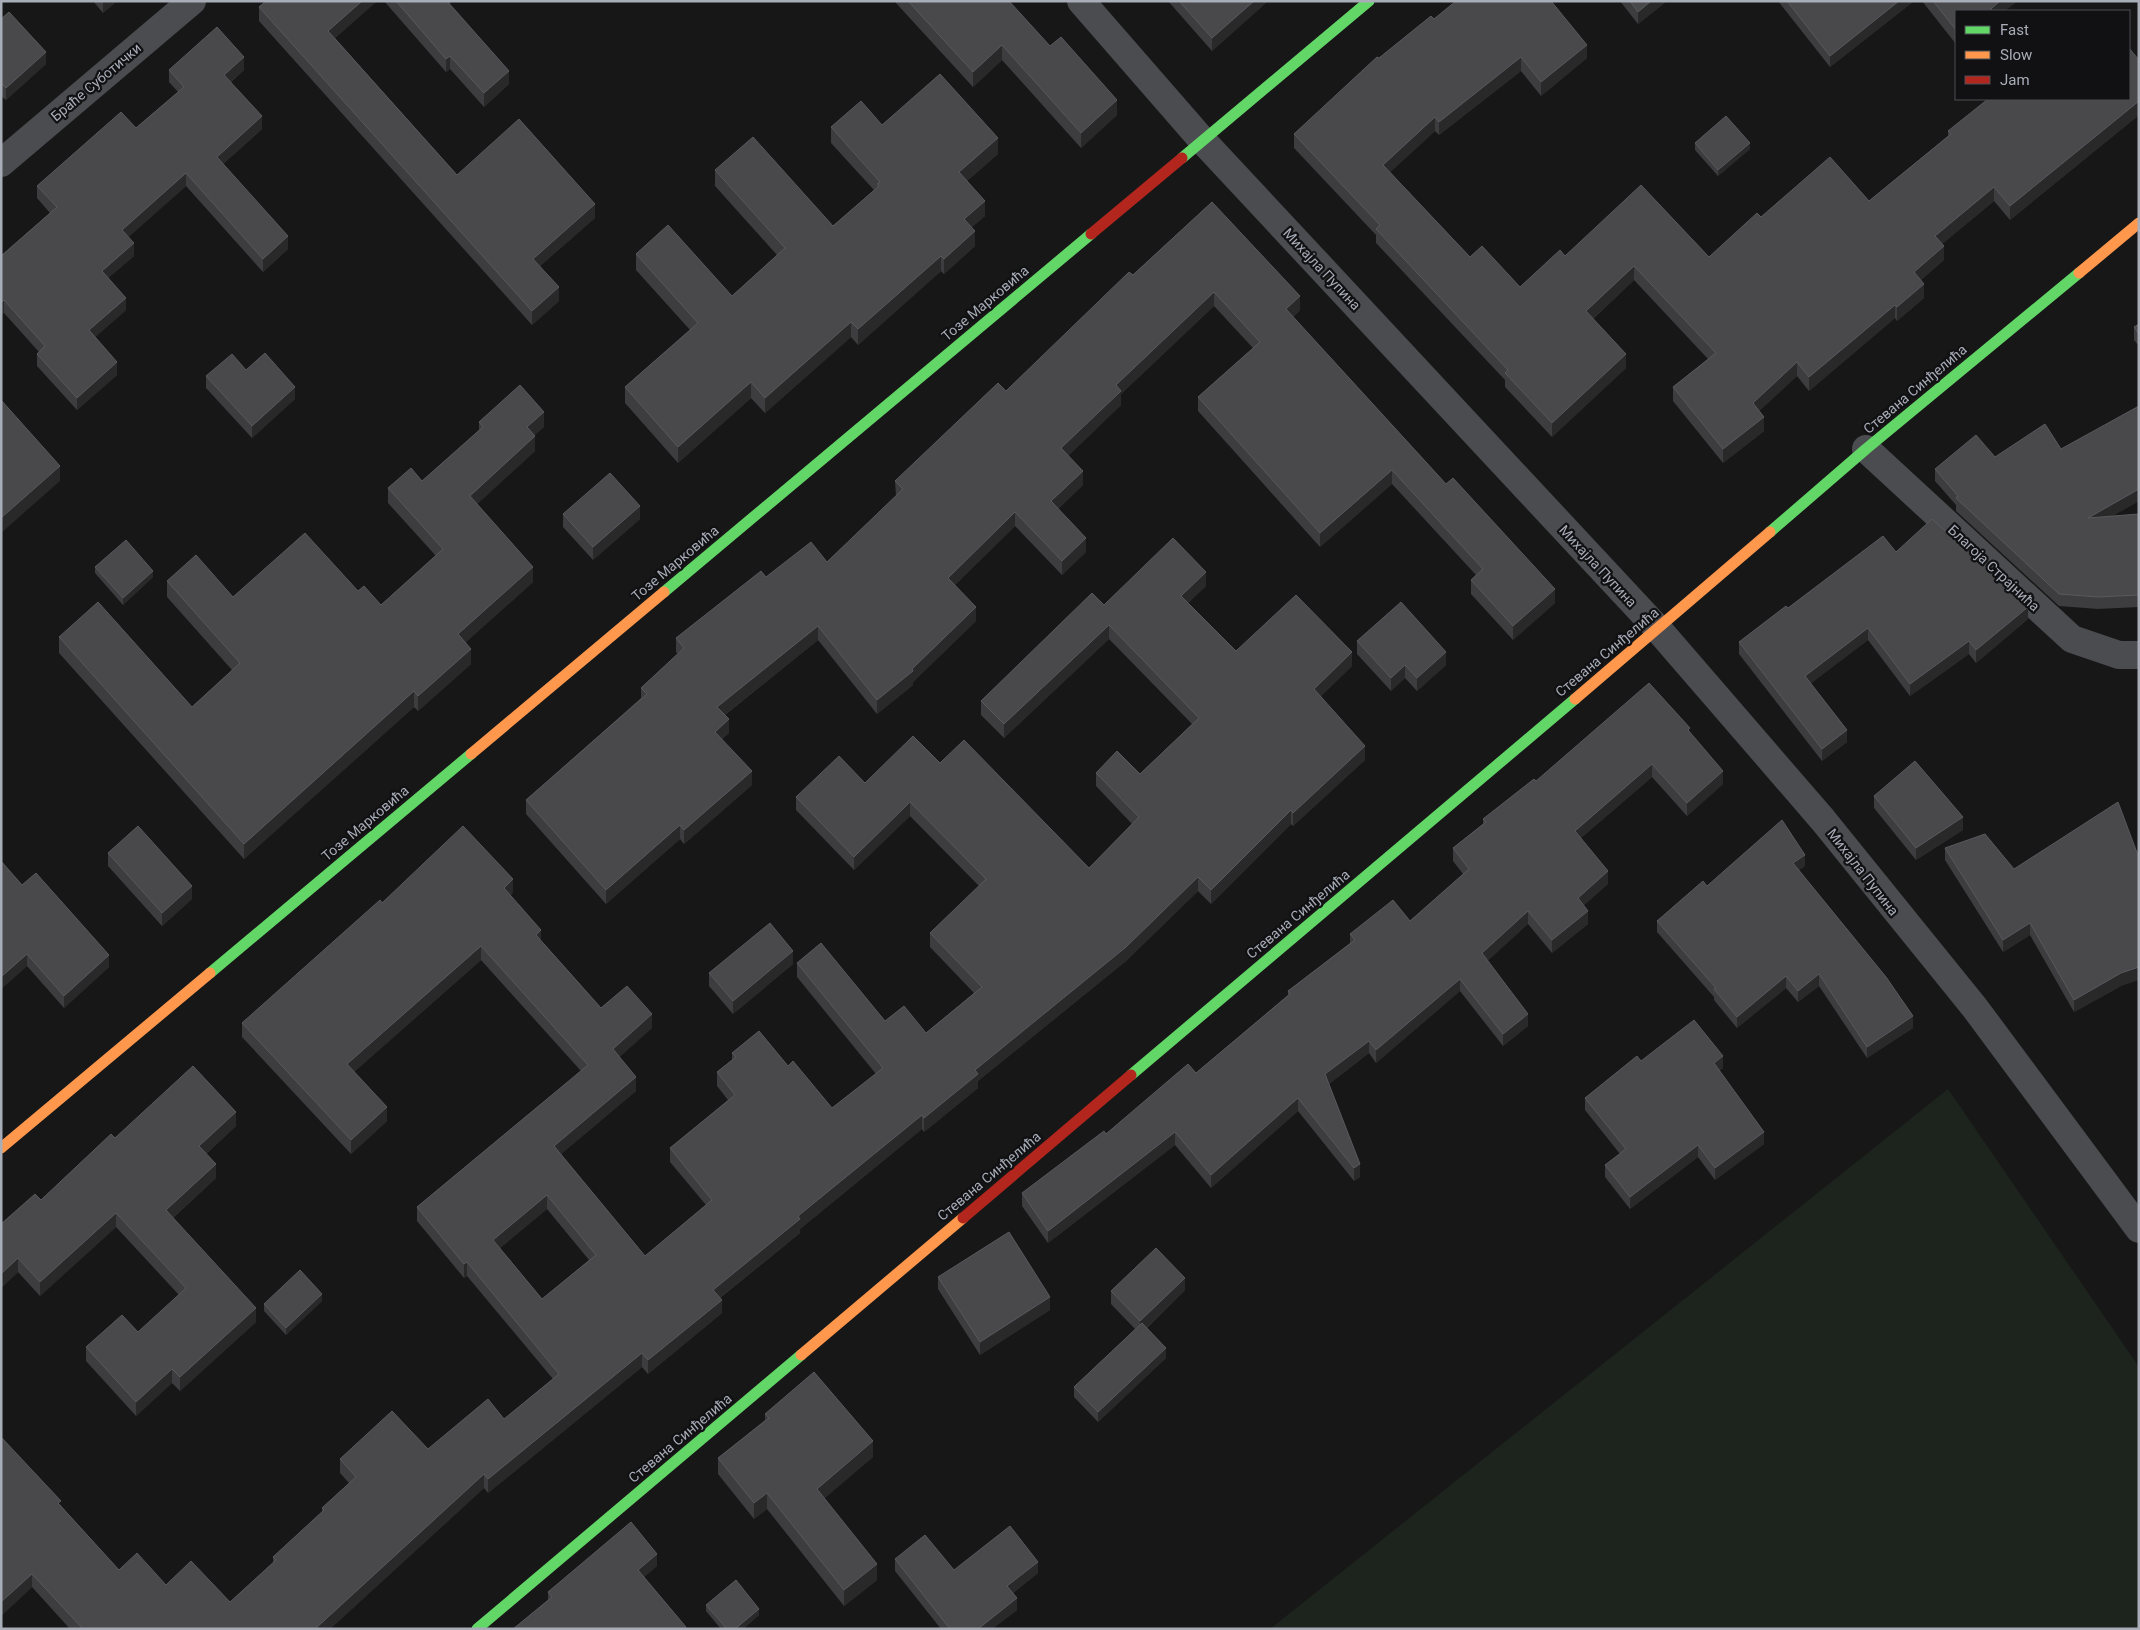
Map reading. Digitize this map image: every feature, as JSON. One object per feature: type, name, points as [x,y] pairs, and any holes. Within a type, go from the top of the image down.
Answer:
[{"type":"street","name":"Браће Суботички","points":[[1,163],[192,1]]},
{"type":"street","name":"Михајла Пупина","points":[[1081,1],[1202,140],[1658,629],[1823,820],[1975,1008],[2139,1229]]},
{"type":"street","name":"Тозе Марковића","points":[[1,1148],[1369,1]]},
{"type":"street","name":"Стевана Синђелића","points":[[478,1629],[1658,629],[1866,449],[2139,223]]},
{"type":"street","name":"Благоја Страјнића","points":[[1866,449],[2072,639],[2119,655],[2139,655]]},
{"type":"shaded area","points":[[1948,1089],[2139,1367],[2139,1629],[1270,1629]]},
{"type":"building","points":[[266,1],[362,1],[328,31],[457,175],[519,119],[595,204],[533,259],[559,287],[532,311],[259,7]]},
{"type":"building","points":[[396,1],[447,1],[509,71],[484,93],[450,56],[446,59]]},
{"type":"building","points":[[908,1],[1009,1],[1050,46],[1061,37],[1117,100],[1081,133],[1002,45],[973,72]]},
{"type":"building","points":[[1179,1],[1254,1],[1212,38]]},
{"type":"building","points":[[1456,1],[1551,1],[1587,45],[1541,82],[1521,57],[1439,122],[1435,117],[1383,165],[1470,257],[1482,246],[1520,287],[1560,250],[1565,256],[1641,185],[1709,257],[1757,213],[1761,217],[1830,157],[1869,201],[1951,134],[1948,131],[1987,100],[2130,100],[2130,49],[2139,60],[2139,101],[2010,206],[1994,187],[1935,236],[1944,246],[1914,272],[1924,284],[1897,307],[1895,305],[1809,377],[1797,362],[1753,403],[1764,417],[1723,449],[1673,387],[1716,353],[1634,266],[1586,311],[1626,354],[1552,423],[1505,373],[1508,370],[1376,229],[1380,225],[1294,134],[1377,57],[1379,58],[1431,16],[1434,19]]},
{"type":"building","points":[[1630,1],[1651,1],[1638,12]]},
{"type":"building","points":[[1787,1],[1899,1],[1830,56]]},
{"type":"building","points":[[1933,1],[2000,1],[1992,10],[1955,10],[1955,29]]},
{"type":"building","points":[[9,12],[46,52],[6,88],[1,85],[1,19]]},
{"type":"building","points":[[217,27],[244,57],[224,75],[262,116],[217,157],[288,236],[263,259],[186,173],[122,230],[134,243],[102,271],[126,298],[89,330],[117,362],[77,398],[37,354],[45,346],[4,300],[1,303],[1,256],[57,207],[37,186],[121,112],[136,128],[184,87],[169,70]]},
{"type":"building","points":[[940,74],[998,138],[959,172],[985,201],[964,219],[975,231],[944,259],[941,256],[858,329],[851,322],[765,398],[751,382],[678,447],[625,387],[698,323],[636,254],[668,225],[732,296],[785,248],[715,170],[753,137],[833,226],[879,186],[877,184],[880,182],[831,127],[861,101],[882,125]]},
{"type":"building","points":[[1726,116],[1750,143],[1718,170],[1695,143]]},
{"type":"building","points":[[1212,202],[1300,296],[1286,309],[1446,484],[1453,478],[1555,589],[1513,626],[1471,580],[1483,569],[1392,470],[1320,533],[1198,397],[1260,342],[1214,292],[1116,385],[1121,391],[1061,448],[1083,471],[1051,501],[1086,538],[1062,561],[1015,512],[948,578],[976,607],[912,669],[913,671],[877,700],[818,626],[717,707],[729,719],[715,732],[752,771],[684,830],[680,825],[606,890],[526,800],[647,694],[641,688],[684,648],[676,638],[761,571],[766,577],[811,542],[827,562],[903,489],[895,481],[998,383],[1006,391],[1129,272],[1133,275]]},
{"type":"building","points":[[2139,324],[2139,334],[2134,327]]},
{"type":"building","points":[[265,353],[295,387],[252,426],[206,376],[232,354],[246,370]]},
{"type":"building","points":[[520,385],[544,412],[527,427],[535,436],[470,496],[533,567],[458,634],[471,649],[418,696],[414,691],[244,844],[59,637],[98,602],[192,707],[240,663],[167,581],[196,555],[233,597],[305,533],[358,591],[364,586],[381,605],[443,549],[388,488],[411,468],[422,481],[483,427],[479,422]]},
{"type":"building","points":[[1,400],[60,466],[1,518]]},
{"type":"building","points":[[2139,406],[2139,489],[2088,518],[2139,514],[2139,595],[2098,597],[2059,594],[1956,498],[1958,496],[1935,469],[1976,435],[1995,457],[2045,424],[2061,449]]},
{"type":"building","points":[[610,473],[640,506],[593,547],[563,514]]},
{"type":"building","points":[[1932,519],[2028,607],[1976,650],[1969,641],[1910,684],[1868,628],[1805,676],[1847,730],[1822,749],[1739,642],[1786,606],[1788,608],[1883,536],[1896,552]]},
{"type":"building","points":[[1173,538],[1206,572],[1181,596],[1236,651],[1296,595],[1352,652],[1314,689],[1365,746],[1293,813],[1291,810],[1211,890],[1198,877],[1126,947],[975,1070],[978,1074],[924,1118],[922,1115],[798,1216],[800,1219],[713,1290],[722,1300],[648,1360],[642,1353],[488,1479],[484,1474],[315,1629],[83,1629],[32,1574],[1,1602],[1,1437],[61,1501],[58,1503],[119,1570],[137,1553],[166,1585],[191,1561],[230,1602],[276,1560],[273,1557],[324,1510],[322,1508],[356,1477],[340,1459],[392,1411],[428,1449],[488,1399],[504,1419],[559,1374],[467,1262],[464,1264],[417,1207],[588,1065],[481,946],[347,1064],[387,1107],[351,1140],[242,1023],[380,900],[382,903],[463,826],[513,879],[504,888],[541,930],[536,935],[601,1008],[627,986],[652,1014],[613,1049],[636,1077],[554,1146],[645,1256],[712,1200],[670,1148],[735,1095],[717,1072],[736,1057],[732,1053],[759,1031],[788,1066],[793,1061],[832,1108],[883,1068],[797,963],[821,943],[885,1021],[904,1006],[926,1033],[982,987],[930,933],[986,879],[910,802],[854,857],[796,797],[839,756],[865,783],[913,736],[940,763],[964,740],[1089,868],[1139,817],[1096,773],[1117,751],[1140,774],[1199,718],[1109,625],[1004,724],[981,701],[1092,593],[1104,605]],"holes":[[[547,1195],[596,1255],[542,1299],[493,1240]]]},
{"type":"building","points":[[126,540],[153,571],[123,598],[95,567]]},
{"type":"building","points":[[1401,602],[1446,652],[1417,678],[1405,665],[1391,678],[1357,641]]},
{"type":"building","points":[[1649,683],[1690,728],[1688,730],[1723,771],[1687,803],[1652,764],[1575,831],[1608,871],[1578,898],[1588,911],[1552,940],[1528,911],[1482,953],[1528,1014],[1503,1034],[1460,979],[1376,1050],[1369,1041],[1325,1074],[1360,1164],[1354,1168],[1298,1098],[1211,1175],[1175,1132],[1048,1231],[1022,1193],[1104,1131],[1106,1134],[1188,1064],[1196,1073],[1290,994],[1288,991],[1355,940],[1350,934],[1393,900],[1410,921],[1469,869],[1453,848],[1486,822],[1483,819],[1534,779],[1536,781]]},
{"type":"building","points":[[1915,761],[1963,817],[1916,848],[1874,796]]},
{"type":"building","points":[[2118,802],[2139,858],[2139,967],[2121,973],[2074,1000],[2030,923],[2003,940],[1945,848],[1985,834],[2014,869]]},
{"type":"building","points":[[1782,820],[1805,855],[1793,863],[1886,977],[1913,1016],[1867,1047],[1819,974],[1798,991],[1786,976],[1737,1017],[1714,989],[1716,988],[1657,921],[1703,881],[1707,886]]},
{"type":"building","points":[[138,826],[192,886],[162,913],[108,853]]},
{"type":"building","points":[[1,861],[22,885],[36,873],[109,955],[64,996],[27,954],[1,977]]},
{"type":"building","points":[[770,923],[793,951],[733,1001],[709,973]]},
{"type":"building","points":[[1694,1020],[1723,1056],[1714,1063],[1764,1132],[1715,1168],[1698,1145],[1630,1197],[1605,1165],[1626,1149],[1585,1098],[1637,1056],[1641,1061]]},
{"type":"building","points":[[193,1066],[236,1112],[199,1146],[216,1164],[166,1210],[256,1308],[180,1377],[172,1369],[136,1402],[86,1347],[122,1315],[138,1332],[186,1288],[116,1213],[40,1282],[18,1258],[1,1274],[1,1224],[35,1194],[41,1200],[111,1134],[115,1138]]},
{"type":"building","points":[[1009,1232],[1050,1297],[980,1342],[938,1277]]},
{"type":"building","points":[[1156,1248],[1185,1278],[1140,1321],[1111,1291]]},
{"type":"building","points":[[300,1270],[322,1294],[286,1328],[264,1304]]},
{"type":"building","points":[[1142,1323],[1166,1348],[1098,1412],[1074,1387]]},
{"type":"building","points":[[814,1372],[873,1441],[817,1489],[877,1564],[844,1590],[767,1493],[754,1503],[718,1458],[769,1418],[765,1414]]},
{"type":"building","points":[[631,1522],[657,1554],[638,1570],[686,1627],[684,1629],[513,1629],[552,1597],[548,1592]]},
{"type":"building","points":[[1010,1526],[1038,1562],[1007,1586],[1017,1598],[978,1629],[950,1629],[895,1559],[925,1535],[954,1570]]},
{"type":"building","points":[[736,1580],[759,1609],[735,1629],[727,1629],[706,1605]]},
{"type":"traffic: fast","points":[[1182,158],[1369,1]]},
{"type":"traffic: fast","points":[[664,592],[1091,234]]},
{"type":"traffic: fast","points":[[1770,532],[1866,449],[2079,273]]},
{"type":"traffic: fast","points":[[1131,1075],[1575,699]]},
{"type":"traffic: fast","points":[[210,973],[471,754]]},
{"type":"traffic: fast","points":[[477,1629],[801,1355]]},
{"type":"traffic: slow","points":[[2079,273],[2139,223]]},
{"type":"traffic: slow","points":[[1575,699],[1770,532]]},
{"type":"traffic: slow","points":[[471,754],[664,592]]},
{"type":"traffic: slow","points":[[1,1148],[210,973]]},
{"type":"traffic: slow","points":[[801,1355],[963,1218]]},
{"type":"traffic: jam","points":[[1091,234],[1182,158]]},
{"type":"traffic: jam","points":[[963,1218],[1131,1075]]}]
